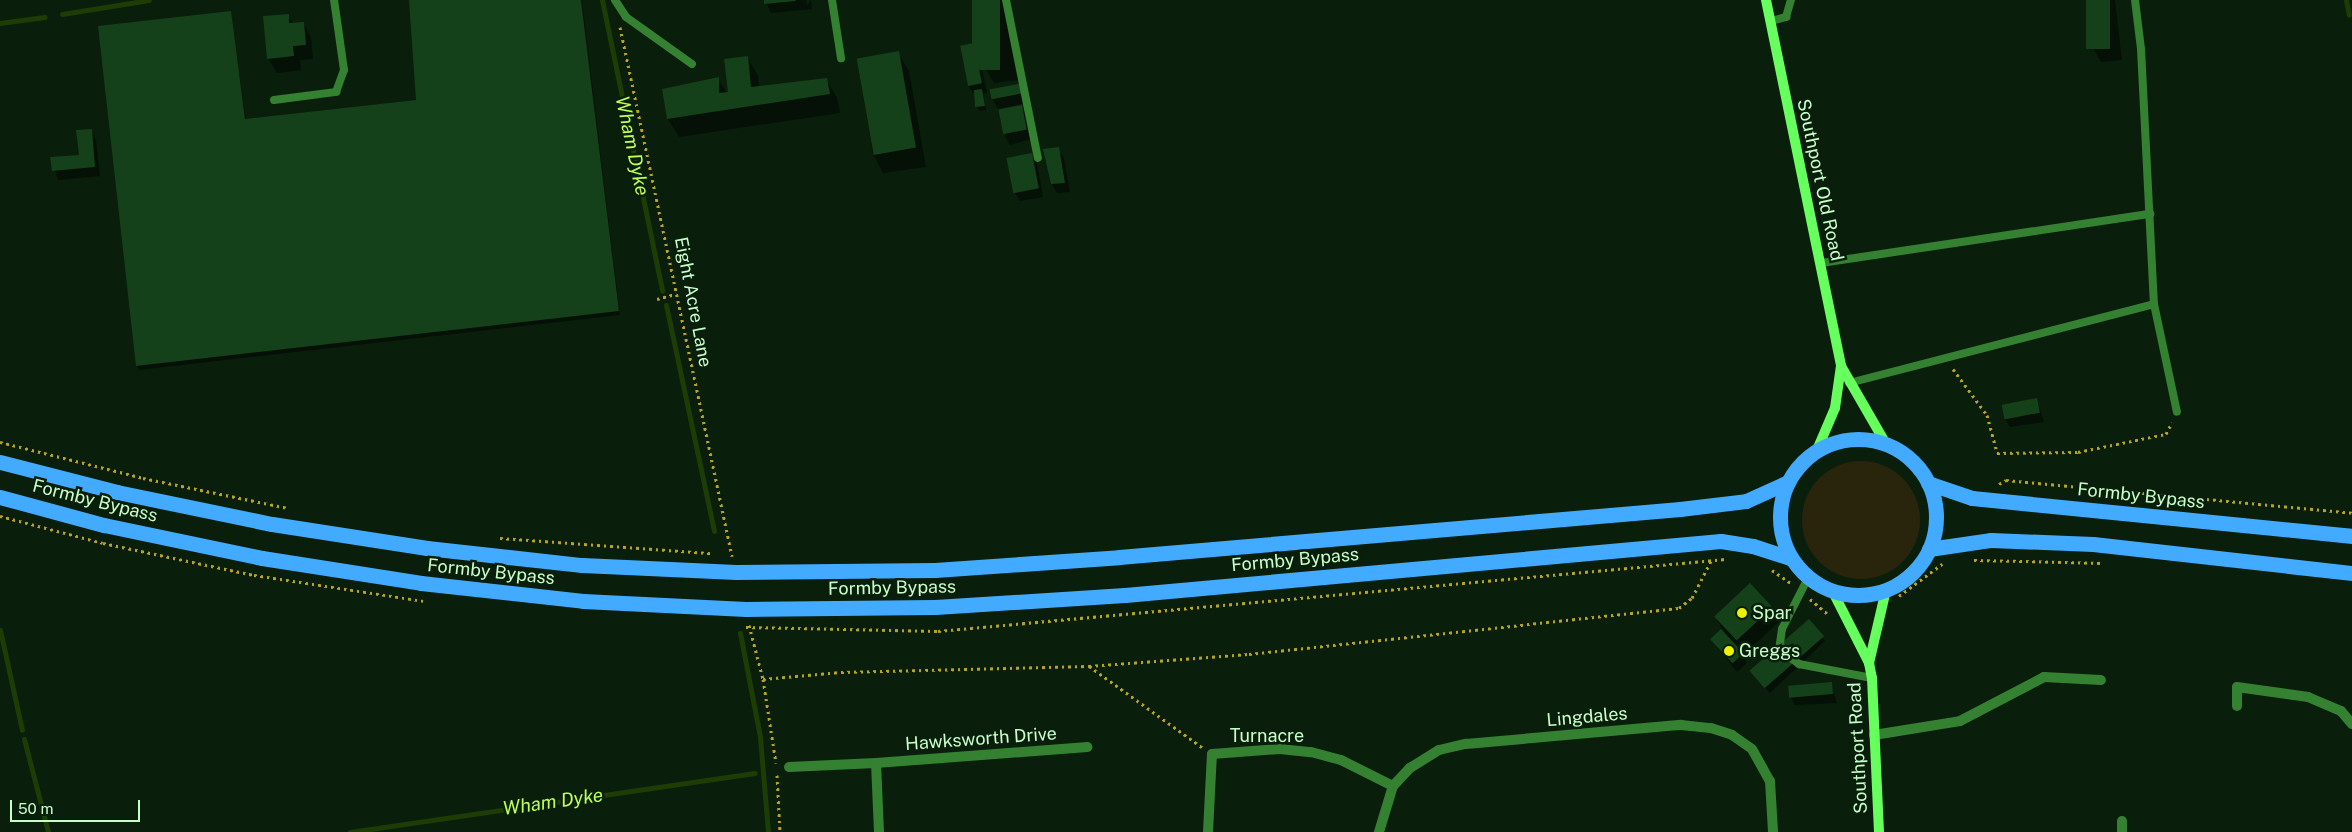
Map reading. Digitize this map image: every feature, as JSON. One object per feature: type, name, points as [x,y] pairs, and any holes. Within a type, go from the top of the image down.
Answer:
[{"type":"highway","points":[[1855,440],[1886,444],[1903,454],[1928,482],[1935,504],[1935,527],[1929,549],[1914,571],[1886,590],[1860,596],[1833,592],[1808,578],[1791,558],[1781,534],[1781,516],[1788,482],[1800,464],[1817,450],[1839,442],[1855,440]]},
{"type":"highway","name":"Formby Bypass","points":[[0,462],[117,492],[272,524],[427,548],[582,565],[736,572],[935,570],[1119,558],[1680,509],[1746,501],[1788,482]]},
{"type":"highway","name":"Formby Bypass","points":[[1928,482],[1972,498],[2352,536]]},
{"type":"highway","name":"Formby Bypass","points":[[0,497],[104,525],[262,558],[421,583],[583,601],[746,609],[935,607],[1125,595],[1721,540],[1753,546],[1791,558]]},
{"type":"highway","points":[[1929,549],[1991,540],[2093,544],[2352,573]]},
{"type":"street","name":"Southport Old Road","points":[[1766,0],[1841,366]]},
{"type":"street","points":[[1841,366],[1849,383],[1886,444]]},
{"type":"street","points":[[1817,450],[1835,408],[1841,366]]},
{"type":"street","name":"Southport Road","points":[[1869,663],[1886,590]]},
{"type":"street","name":"Southport Road","points":[[1833,592],[1869,663],[1872,678],[1879,832]]},
{"type":"street","points":[[1874,735],[1960,720],[2044,677],[2101,680]]},
{"type":"street","points":[[2237,706],[2237,687],[2308,697],[2341,711],[2352,724]]},
{"type":"street","name":"Lingdales","points":[[1393,786],[1424,758],[1453,746],[1681,725],[1711,728],[1732,735],[1752,749],[1763,765],[1770,781],[1773,832]]},
{"type":"street","name":"Hawksworth Drive","points":[[788,767],[876,763],[1087,747]]},
{"type":"street","name":"Turnacre","points":[[1208,832],[1212,754],[1280,749],[1311,752],[1341,760],[1393,786]]},
{"type":"street","points":[[876,763],[879,832]]},
{"type":"street","points":[[1380,832],[1393,786]]},
{"type":"street","points":[[2122,821],[2122,832]]},
{"type":"lane","points":[[274,100],[336,92],[344,70],[334,0]]},
{"type":"lane","points":[[832,0],[842,58]]},
{"type":"lane","points":[[1006,0],[1038,158]]},
{"type":"lane","points":[[1771,21],[1786,17],[1791,0]]},
{"type":"lane","points":[[2135,0],[2141,49],[2154,304],[2177,412]]},
{"type":"lane","points":[[616,3],[634,24],[692,64]]},
{"type":"lane","points":[[1821,263],[2150,214]]},
{"type":"lane","points":[[1849,383],[2154,304]]},
{"type":"lane","points":[[1808,578],[1782,629],[1780,644],[1784,653],[1804,666],[1872,678]]},
{"type":"path","name":"Eight Acre Lane","points":[[616,3],[736,572]]},
{"type":"path","points":[[657,299],[676,294]]},
{"type":"path","points":[[1945,358],[1987,415],[1997,452],[2078,452],[2166,434],[2177,412]]},
{"type":"path","points":[[0,442],[143,478],[296,510]]},
{"type":"path","points":[[1998,485],[2006,480],[2352,513]]},
{"type":"path","points":[[496,538],[713,553]]},
{"type":"path","points":[[763,678],[841,672],[1089,666],[1249,654],[1679,608],[1692,598],[1721,540]]},
{"type":"path","points":[[722,554],[741,554]]},
{"type":"path","points":[[1881,610],[1947,560]]},
{"type":"path","points":[[1966,560],[2114,563]]},
{"type":"path","points":[[746,609],[763,678],[777,768],[780,832]]},
{"type":"path","points":[[1089,666],[1212,754]]},
{"type":"shaded area","points":[[1861,461],[1884,465],[1903,478],[1916,497],[1920,520],[1916,543],[1903,562],[1884,575],[1861,579],[1838,575],[1819,562],[1806,543],[1802,520],[1806,497],[1819,478],[1838,465]]},
{"type":"building","points":[[409,0],[581,0],[619,311],[136,366],[98,26],[231,11],[245,119],[416,100]]},
{"type":"building","points":[[764,0],[795,0],[796,1],[764,4]]},
{"type":"building","points":[[972,0],[1000,0],[1000,70],[972,70]]},
{"type":"building","points":[[2086,0],[2110,0],[2110,49],[2086,49]]},
{"type":"building","points":[[289,14],[289,23],[304,22],[306,45],[293,46],[294,56],[267,59],[263,16]]},
{"type":"building","points":[[974,43],[982,83],[968,86],[960,46]]},
{"type":"building","points":[[899,51],[916,148],[874,155],[857,58]]},
{"type":"building","points":[[748,56],[751,87],[827,78],[830,94],[667,119],[662,89],[719,77],[719,93],[728,92],[724,59]]},
{"type":"building","points":[[1023,83],[1025,93],[992,99],[990,89]]},
{"type":"building","points":[[982,89],[985,106],[975,107],[974,90]]},
{"type":"building","points":[[1022,105],[1027,130],[1003,134],[998,110]]},
{"type":"building","points":[[92,129],[95,167],[52,171],[50,157],[79,155],[76,130]]},
{"type":"building","points":[[1059,147],[1065,183],[1051,184],[1043,149]]},
{"type":"building","points":[[1032,153],[1039,188],[1013,193],[1006,158]]},
{"type":"building","points":[[2037,398],[2040,413],[2005,420],[2002,405]]},
{"type":"building","points":[[1750,583],[1773,607],[1737,641],[1714,616]]},
{"type":"building","points":[[1809,619],[1824,636],[1764,688],[1749,671]]},
{"type":"building","points":[[1721,629],[1744,653],[1733,663],[1710,639]]},
{"type":"building","points":[[1832,682],[1833,694],[1789,698],[1788,686]]},
{"type":"waterway","name":"Wham Dyke","points":[[62,14],[149,0]]},
{"type":"waterway","name":"Wham Dyke","points":[[602,0],[662,291]]},
{"type":"waterway","points":[[2346,0],[2349,15]]},
{"type":"waterway","name":"Wham Dyke","points":[[0,23],[45,17]]},
{"type":"waterway","points":[[666,305],[714,531]]},
{"type":"waterway","name":"Wham Dyke","points":[[0,630],[22,730]]},
{"type":"waterway","points":[[740,633],[760,737],[768,832]]},
{"type":"waterway","name":"Wham Dyke","points":[[24,739],[48,832]]},
{"type":"waterway","name":"Wham Dyke","points":[[350,832],[755,773]]},
{"type":"place","name":"Spar","points":[[1742,613]]},
{"type":"place","name":"Greggs","points":[[1729,651]]}]
